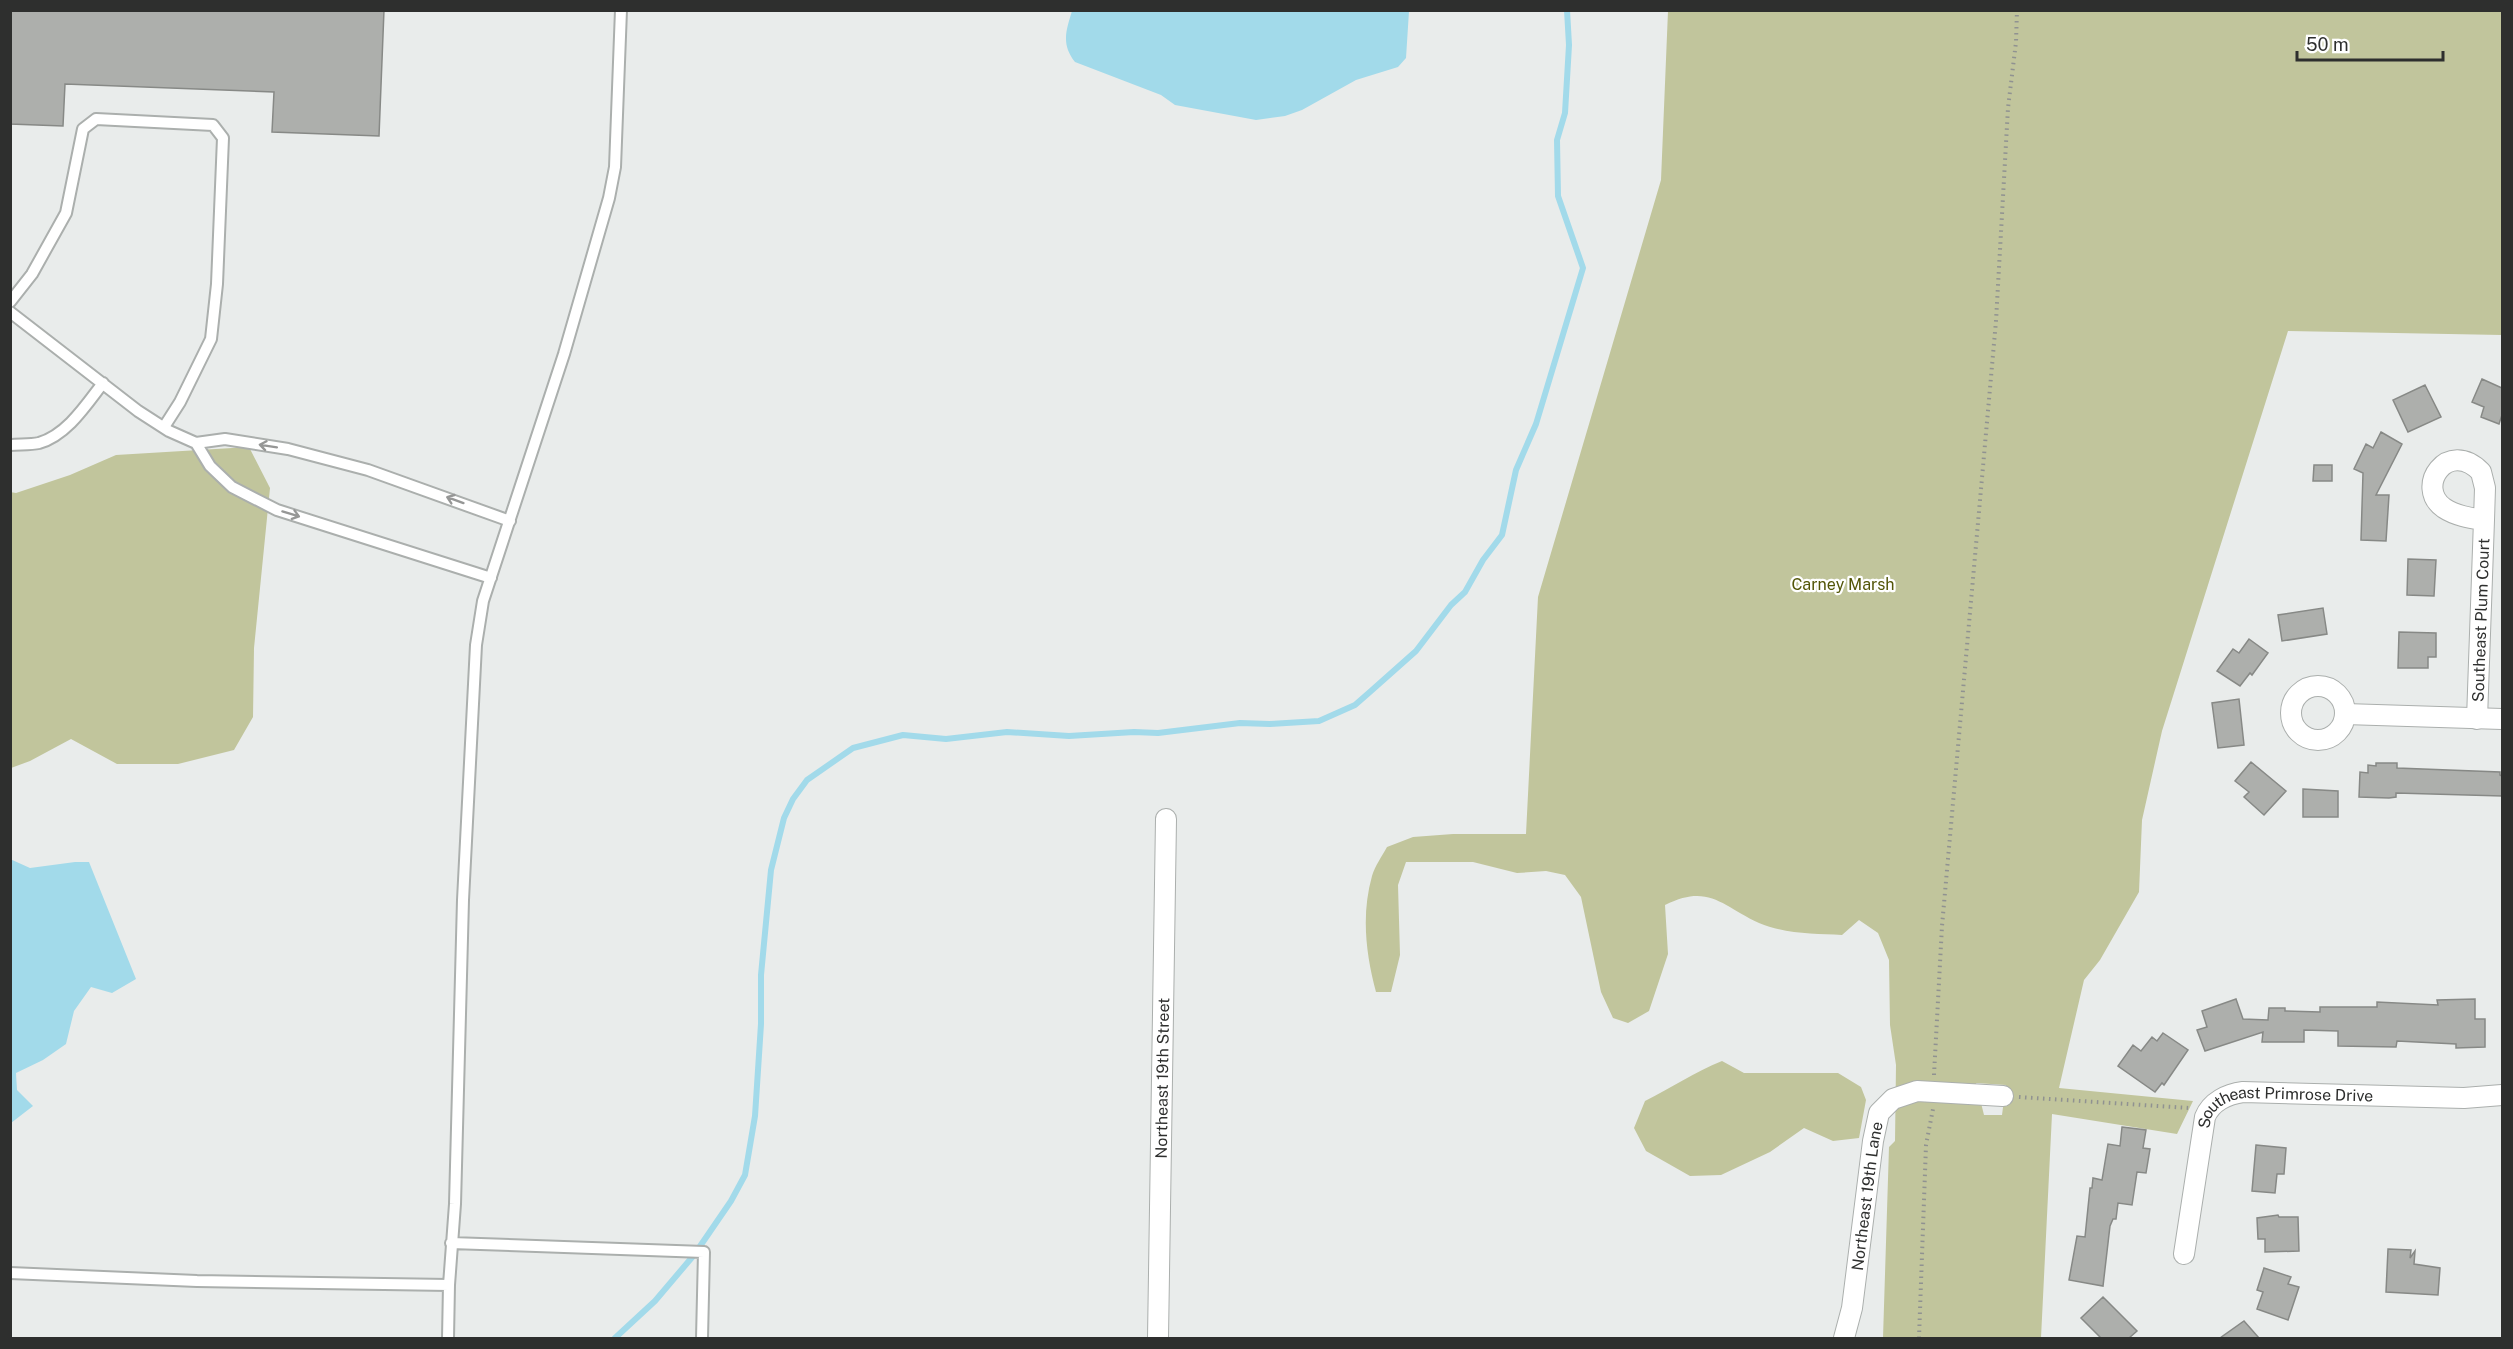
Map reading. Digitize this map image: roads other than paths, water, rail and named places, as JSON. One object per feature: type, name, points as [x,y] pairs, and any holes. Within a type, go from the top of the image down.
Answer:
[{"type":"street","name":"Southeast Plum Court","points":[[2476,719],[2484,520]]},
{"type":"street","points":[[2345,714],[2502,719]]},
{"type":"street","name":"Northeast 19th Street","points":[[1158,1338],[1166,819]]},
{"type":"street","name":"Northeast 19th Lane","points":[[1844,1338],[1852,1308],[1873,1141],[1880,1113],[1888,1103],[1900,1095],[1917,1091],[2003,1096]]},
{"type":"street","name":"Southeast Primrose Drive","points":[[2184,1254],[2199,1143],[2207,1112],[2226,1097],[2243,1092],[2464,1098],[2502,1095]]},
{"type":"lane","points":[[448,1338],[455,1204],[464,889],[476,645],[483,601],[564,354],[609,198],[615,167],[621,10]]},
{"type":"lane","points":[[10,302],[32,274],[66,213],[83,129],[96,119],[213,125],[223,138],[220,230],[211,339],[180,402],[164,427]]},
{"type":"lane","points":[[10,312],[103,384],[164,427],[196,443],[210,466],[232,487],[277,510],[491,578]]},
{"type":"lane","points":[[10,445],[39,443],[61,432],[103,384]]},
{"type":"lane","points":[[196,443],[225,439],[288,449],[368,470],[510,521]]},
{"type":"lane","points":[[452,1243],[705,1252],[702,1338]]},
{"type":"lane","points":[[10,1273],[196,1281],[449,1285]]},
{"type":"water","points":[[1072,11],[1409,11],[1406,58],[1398,67],[1356,80],[1302,110],[1285,116],[1256,120],[1175,105],[1161,95],[1075,62],[1066,43]]},
{"type":"water","points":[[10,859],[30,868],[89,862],[136,979],[112,993],[91,987],[74,1011],[66,1044],[43,1060],[16,1073],[17,1090],[33,1106],[11,1123]]},
{"type":"waterway","points":[[615,1338],[655,1301],[694,1255],[731,1201],[745,1175],[755,1116],[761,1024],[761,975],[771,870],[784,818],[793,799],[807,780],[853,748],[903,735],[946,739],[1007,732],[1069,736],[1134,732],[1158,733],[1240,723],[1319,721],[1355,705],[1371,691],[1416,651],[1451,605],[1465,592],[1483,560],[1502,535],[1516,470],[1536,424],[1583,268],[1558,196],[1557,140],[1565,113],[1569,45],[1567,10]]},
{"type":"park label","name":"Carney Marsh","points":[[1843,584]]}]
